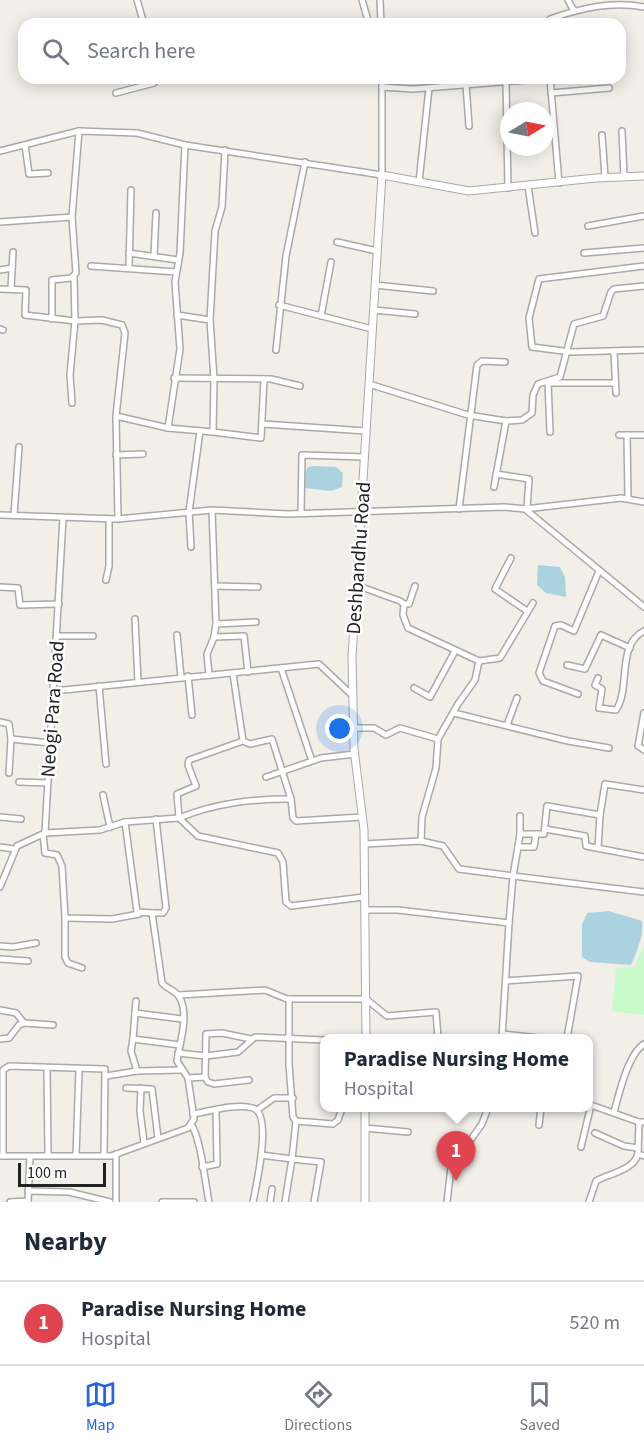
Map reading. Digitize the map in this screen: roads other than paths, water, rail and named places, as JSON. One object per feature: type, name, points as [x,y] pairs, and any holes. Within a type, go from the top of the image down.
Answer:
[{"type":"street","points":[[137,0],[142,18]]},
{"type":"street","points":[[362,0],[367,18]]},
{"type":"street","points":[[380,0],[381,18]]},
{"type":"street","points":[[568,0],[574,10]]},
{"type":"street","points":[[553,18],[592,3],[644,7]]},
{"type":"street","points":[[116,93],[150,84]]},
{"type":"street","points":[[382,87],[429,88],[479,84]]},
{"type":"street","points":[[506,84],[507,188]]},
{"type":"street","points":[[550,84],[559,183]]},
{"type":"street","points":[[466,85],[469,126]]},
{"type":"street","name":"Deshbandhu Road","points":[[366,1034],[364,844],[355,754],[352,657],[382,175],[382,87]]},
{"type":"street","points":[[419,182],[429,88]]},
{"type":"street","points":[[551,93],[609,88]]},
{"type":"street","points":[[72,403],[70,375],[75,321],[72,217],[80,131]]},
{"type":"street","points":[[0,151],[80,131],[137,133],[185,145],[305,162],[469,191],[605,177],[643,176],[644,185]]},
{"type":"street","points":[[622,131],[624,177]]},
{"type":"street","points":[[602,135],[605,177]]},
{"type":"street","points":[[25,145],[29,174],[48,173]]},
{"type":"street","points":[[168,428],[180,349],[176,272],[185,145]]},
{"type":"street","points":[[213,432],[214,379],[210,320],[215,231],[222,207],[225,150]]},
{"type":"street","points":[[276,350],[285,256],[305,162]]},
{"type":"street","points":[[528,186],[535,233]]},
{"type":"street","points":[[129,267],[131,190]]},
{"type":"street","points":[[154,256],[156,213]]},
{"type":"street","points":[[588,226],[644,216]]},
{"type":"street","points":[[0,222],[72,217]]},
{"type":"street","points":[[337,242],[377,251]]},
{"type":"street","points":[[584,253],[644,248]]},
{"type":"street","points":[[11,288],[13,252]]},
{"type":"street","points":[[129,253],[178,260]]},
{"type":"street","points":[[321,316],[331,262]]},
{"type":"street","points":[[91,266],[176,272]]},
{"type":"street","points":[[644,266],[538,279],[529,318],[531,346],[565,351],[644,350]]},
{"type":"street","points":[[0,270],[12,268]]},
{"type":"street","points":[[52,319],[52,280],[74,276]]},
{"type":"street","points":[[375,285],[433,291]]},
{"type":"street","points":[[548,382],[561,375],[565,351],[574,324],[603,316],[609,296],[614,289],[644,286]]},
{"type":"street","points":[[0,289],[27,290],[25,315],[75,321],[102,320],[117,323],[124,328],[122,371],[116,416],[118,519]]},
{"type":"street","points":[[279,305],[372,329]]},
{"type":"street","points":[[374,310],[415,314]]},
{"type":"street","points":[[177,315],[210,320]]},
{"type":"street","points":[[614,351],[616,393]]},
{"type":"street","points":[[459,509],[479,363],[505,362]]},
{"type":"street","points":[[174,378],[264,379],[300,386]]},
{"type":"street","points":[[116,416],[168,428],[260,439],[263,436],[264,379]]},
{"type":"street","points":[[548,382],[550,432]]},
{"type":"street","points":[[369,384],[471,415],[506,421],[529,417],[533,410],[535,388],[538,384],[548,382],[615,383]]},
{"type":"street","points":[[494,487],[506,421]]},
{"type":"street","points":[[263,424],[366,430]]},
{"type":"street","points":[[191,547],[189,512],[201,431]]},
{"type":"street","points":[[619,435],[644,435]]},
{"type":"street","points":[[627,435],[628,498]]},
{"type":"street","points":[[14,515],[19,447]]},
{"type":"street","points":[[116,455],[143,454]]},
{"type":"street","points":[[301,513],[303,454],[364,457]]},
{"type":"street","points":[[496,474],[530,479],[526,509]]},
{"type":"street","points":[[0,514],[118,519],[212,510],[301,513],[526,509],[628,498],[644,501]]},
{"type":"street","points":[[526,509],[644,607]]},
{"type":"street","points":[[209,675],[207,654],[214,637],[216,624],[212,510]]},
{"type":"street","name":"Neogi Para Road","points":[[44,833],[58,636],[63,518]]},
{"type":"street","points":[[106,580],[109,566],[109,519]]},
{"type":"street","points":[[511,558],[495,588],[527,611]]},
{"type":"street","points":[[578,694],[543,681],[539,673],[555,626],[561,625],[574,631],[599,571]]},
{"type":"street","points":[[356,585],[385,594],[404,604],[409,604],[415,586]]},
{"type":"street","points":[[215,586],[258,587]]},
{"type":"street","points":[[0,587],[18,588],[20,605],[59,604]]},
{"type":"street","points":[[404,604],[403,615],[408,628],[479,661],[500,658],[532,603]]},
{"type":"street","points":[[135,619],[138,682]]},
{"type":"street","points":[[216,624],[256,622]]},
{"type":"street","points":[[598,678],[595,685],[602,689],[599,708],[618,709],[630,648],[637,635],[644,630]]},
{"type":"street","points":[[177,635],[192,715]]},
{"type":"street","points":[[567,665],[585,669],[601,635],[630,648]]},
{"type":"street","points":[[58,636],[93,636]]},
{"type":"street","points":[[214,637],[244,637],[248,672]]},
{"type":"street","points":[[414,688],[430,697],[455,651]]},
{"type":"street","points":[[421,841],[422,817],[436,768],[438,739],[476,680],[479,661]]},
{"type":"street","points":[[54,690],[184,676],[233,674],[319,663],[353,696]]},
{"type":"street","points":[[281,668],[312,760]]},
{"type":"street","points":[[233,674],[243,741]]},
{"type":"street","points":[[99,686],[106,764]]},
{"type":"street","points":[[507,725],[517,698]]},
{"type":"street","points":[[454,713],[568,741],[609,748]]},
{"type":"street","points":[[644,713],[638,746],[644,750]]},
{"type":"street","points":[[0,722],[9,724],[11,739],[9,773]]},
{"type":"street","points":[[354,728],[374,728],[386,735],[400,728],[438,739]]},
{"type":"street","points":[[11,739],[50,743]]},
{"type":"street","points":[[362,817],[296,821],[293,818],[291,799],[272,739],[250,744],[243,741],[189,760],[188,765],[196,786],[176,795],[179,818],[198,836],[278,853],[283,862],[286,902],[291,906],[364,897]]},
{"type":"street","points":[[266,777],[312,760],[355,754]]},
{"type":"street","points":[[18,782],[47,783]]},
{"type":"street","points":[[598,848],[605,784],[644,790]]},
{"type":"street","points":[[104,795],[110,827]]},
{"type":"street","points":[[0,887],[1,879],[14,849],[21,842],[44,833],[110,827],[125,822],[179,818],[218,804],[252,799],[291,799]]},
{"type":"street","points":[[520,834],[543,834],[546,809],[549,805],[600,815]]},
{"type":"street","points":[[502,1034],[509,923],[520,834],[520,816]]},
{"type":"street","points":[[0,817],[21,819]]},
{"type":"street","points":[[65,918],[112,920],[139,914],[163,913],[166,908],[156,819]]},
{"type":"street","points":[[125,822],[139,914]]},
{"type":"street","points":[[545,830],[585,836],[586,846],[644,857]]},
{"type":"street","points":[[44,833],[45,853],[55,853],[62,866],[65,918],[64,957],[68,963],[82,968]]},
{"type":"street","points":[[518,847],[534,847],[536,834]]},
{"type":"street","points":[[364,844],[421,841],[447,849],[459,869],[644,892]]},
{"type":"street","points":[[0,847],[14,849]]},
{"type":"street","points":[[365,910],[398,910],[509,923]]},
{"type":"street","points":[[152,913],[162,982],[179,995],[265,990],[289,999],[366,999],[387,1016],[436,1012],[438,1034]]},
{"type":"street","points":[[0,946],[36,944]]},
{"type":"street","points":[[0,959],[28,961]]},
{"type":"street","points":[[506,981],[578,976],[568,1034]]},
{"type":"street","points":[[104,1155],[106,1076],[102,1069],[9,1066],[4,1069],[1,1156],[30,1157],[104,1155],[116,1154],[188,1128],[193,1114],[188,1078],[177,1061],[182,1019],[179,995]]},
{"type":"street","points":[[285,1202],[296,1121],[292,1112],[289,999]]},
{"type":"street","points":[[136,1001],[131,1051],[137,1071]]},
{"type":"street","points":[[0,1010],[16,1013],[24,1023]]},
{"type":"street","points":[[135,1012],[182,1019]]},
{"type":"street","points":[[0,1039],[9,1038],[19,1025],[24,1023],[53,1025]]},
{"type":"street","points":[[249,1080],[214,1084],[208,1082],[205,1077],[206,1034],[222,1033],[251,1039],[320,1040]]},
{"type":"street","points":[[133,1039],[180,1045]]},
{"type":"street","points":[[178,1053],[207,1056],[241,1051],[251,1039]]},
{"type":"street","points":[[614,1112],[622,1082],[636,1052],[644,1044]]},
{"type":"street","points":[[47,1069],[48,1156]]},
{"type":"street","points":[[76,1155],[79,1070]]},
{"type":"street","points":[[106,1076],[137,1071],[181,1070]]},
{"type":"street","points":[[188,1078],[205,1077]]},
{"type":"street","points":[[126,1088],[152,1089],[158,1138]]},
{"type":"street","points":[[141,1088],[144,1143]]},
{"type":"street","points":[[258,1110],[269,1100],[293,1098]]},
{"type":"street","points":[[589,1202],[596,1181],[629,1168],[640,1153],[642,1122],[593,1105]]},
{"type":"street","points":[[193,1114],[242,1107],[258,1110]]},
{"type":"street","points":[[202,1167],[217,1164],[216,1110]]},
{"type":"street","points":[[253,1202],[261,1155],[262,1127],[258,1110]]},
{"type":"street","points":[[296,1121],[333,1124],[338,1120],[340,1112]]},
{"type":"street","points":[[365,1112],[365,1202]]},
{"type":"street","points":[[447,1202],[451,1167],[482,1124],[486,1112]]},
{"type":"street","points":[[538,1125],[540,1112]]},
{"type":"street","points":[[581,1147],[588,1112]]},
{"type":"street","points":[[191,1124],[199,1138],[208,1202]]},
{"type":"street","points":[[365,1128],[408,1131]]},
{"type":"street","points":[[595,1133],[640,1153]]},
{"type":"street","points":[[116,1154],[116,1202]]},
{"type":"street","points":[[261,1155],[321,1162],[314,1202]]},
{"type":"street","points":[[10,1202],[28,1201],[30,1157]]},
{"type":"street","points":[[270,1202],[272,1189]]},
{"type":"street","points":[[28,1191],[69,1192],[110,1202]]},
{"type":"street","points":[[162,1202],[194,1202]]},
{"type":"water","points":[[308,467],[336,467],[343,473],[342,487],[331,491],[305,488],[304,475]]},
{"type":"water","points":[[538,565],[560,567],[565,577],[566,597],[546,593],[537,585]]},
{"type":"water","points":[[609,911],[642,921],[638,949],[631,965],[590,962],[582,957],[582,925],[587,913]]},
{"type":"place","name":"Paradise Nursing Home","points":[[456,1181]]}]
